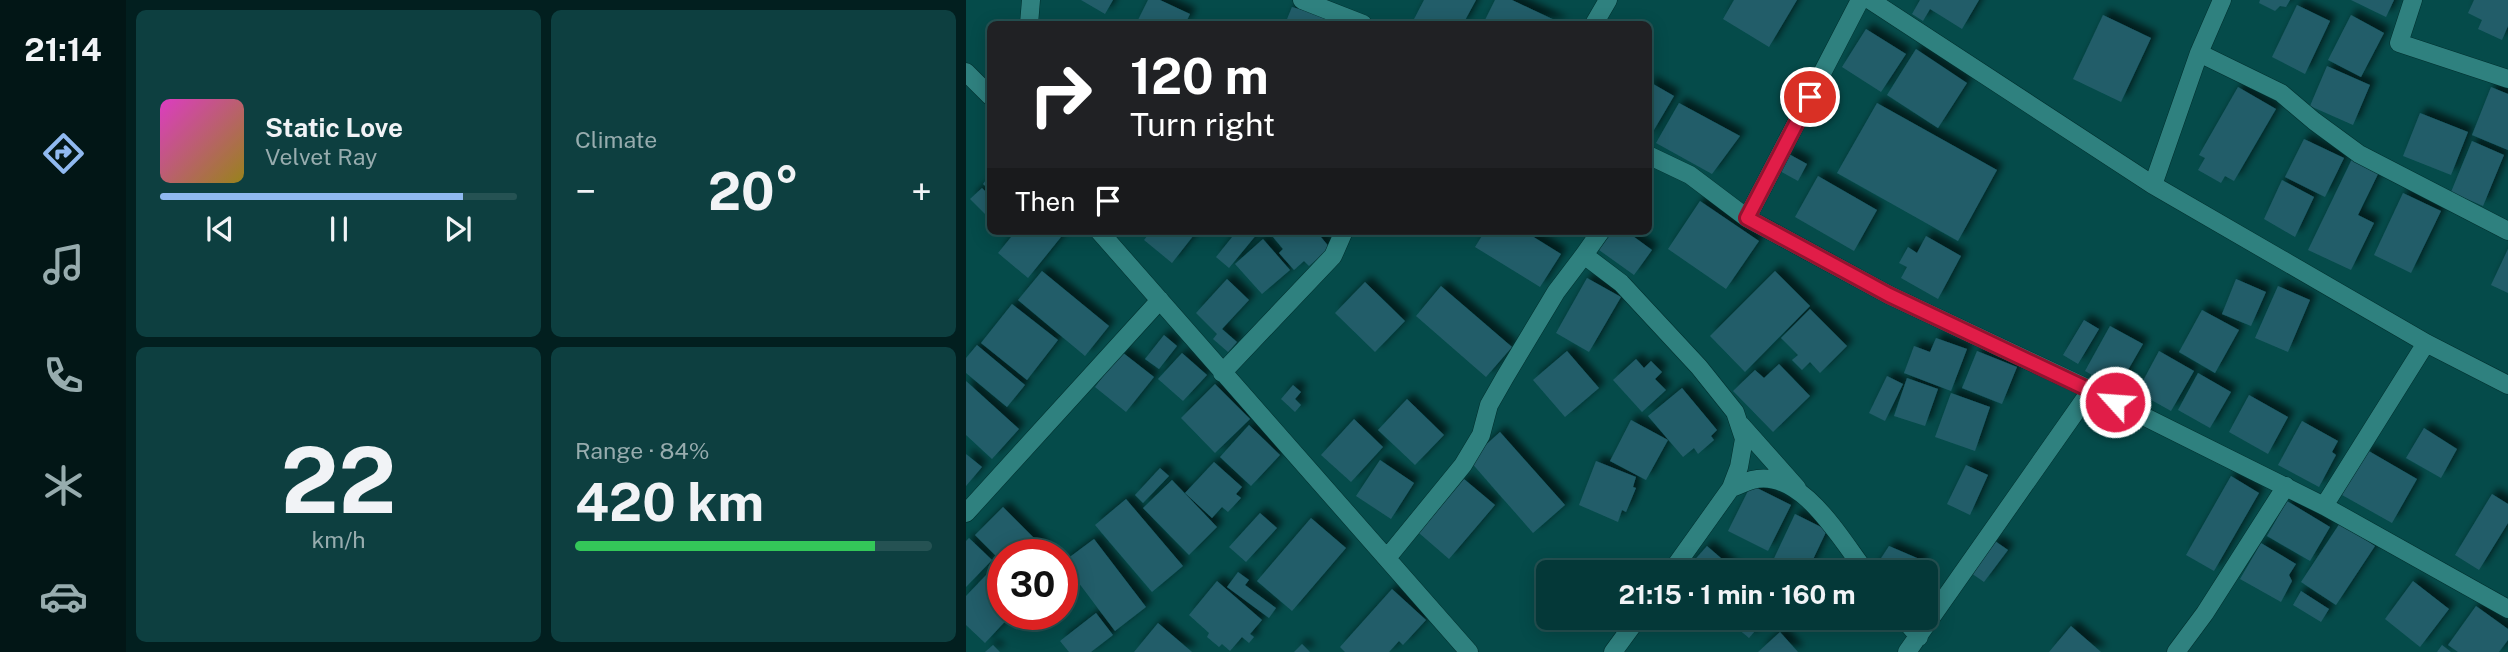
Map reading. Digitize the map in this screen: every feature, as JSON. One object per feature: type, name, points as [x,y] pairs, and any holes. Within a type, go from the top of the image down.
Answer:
[{"type":"street","points":[[1029,21],[1031,0]]},
{"type":"street","points":[[1302,0],[1355,21]]},
{"type":"street","points":[[1596,21],[1608,0]]},
{"type":"street","points":[[1747,218],[1860,0]]},
{"type":"street","points":[[1870,0],[2153,185],[2427,343],[2508,385]]},
{"type":"street","points":[[2153,185],[2199,53],[2222,0]]},
{"type":"street","points":[[2413,0],[2399,43],[2508,79]]},
{"type":"street","points":[[2199,53],[2281,93],[2359,154],[2508,231]]},
{"type":"street","points":[[966,72],[987,93]]},
{"type":"street","points":[[1652,157],[1690,175],[1747,218],[1889,295],[2286,486],[2508,609]]},
{"type":"street","points":[[1103,235],[1469,652]]},
{"type":"street","points":[[1222,373],[1333,256],[1342,235]]},
{"type":"street","points":[[1387,558],[1463,465],[1481,435],[1489,405],[1505,377],[1556,292],[1598,235]]},
{"type":"street","points":[[1584,255],[1621,284],[1699,367],[1735,412],[1744,439],[1739,467],[1731,488],[1680,560]]},
{"type":"street","points":[[966,513],[1160,300]]},
{"type":"street","points":[[2324,506],[2427,343]]},
{"type":"street","points":[[1907,652],[2091,390]]},
{"type":"street","points":[[1738,421],[1814,504],[1857,560]]},
{"type":"street","points":[[1731,488],[1753,479],[1770,479],[1797,488]]},
{"type":"street","points":[[2176,652],[2205,613],[2286,486]]},
{"type":"street","points":[[1613,652],[1629,630]]},
{"type":"street","points":[[1913,630],[1919,637]]},
{"type":"building","points":[[1081,0],[1113,0],[1105,14]]},
{"type":"building","points":[[1148,0],[1160,0],[1190,14],[1186,21],[1138,21]]},
{"type":"building","points":[[1424,0],[1476,0],[1465,21],[1413,21]]},
{"type":"building","points":[[1495,0],[1512,0],[1557,21],[1484,21]]},
{"type":"building","points":[[1734,0],[1797,0],[1769,47],[1723,19]]},
{"type":"building","points":[[1920,0],[1979,0],[1962,29],[1930,9],[1923,21],[1912,14]]},
{"type":"building","points":[[2260,0],[2290,0],[2286,7],[2280,6],[2275,11],[2259,3]]},
{"type":"building","points":[[2351,0],[2394,0],[2386,17]]},
{"type":"building","points":[[2474,0],[2508,0],[2508,26],[2502,40],[2478,29],[2482,20],[2468,13]]},
{"type":"building","points":[[2297,5],[2330,21],[2305,74],[2272,57]]},
{"type":"building","points":[[1292,7],[1327,17],[1326,21],[1286,21]]},
{"type":"building","points":[[2103,15],[2151,38],[2121,102],[2073,79]]},
{"type":"building","points":[[2351,15],[2384,33],[2361,77],[2328,60]]},
{"type":"building","points":[[1866,29],[1906,54],[1881,92],[1842,67]]},
{"type":"building","points":[[1916,49],[1967,83],[1938,128],[1887,95]]},
{"type":"building","points":[[2327,66],[2370,85],[2353,125],[2310,106]]},
{"type":"building","points":[[1652,83],[1674,96],[1652,133]]},
{"type":"building","points":[[2238,87],[2276,109],[2234,181],[2225,176],[2221,183],[2198,170],[2205,158],[2199,155]]},
{"type":"building","points":[[2491,87],[2508,94],[2508,150],[2472,135]]},
{"type":"building","points":[[1679,103],[1740,136],[1712,174],[1656,143]]},
{"type":"building","points":[[1877,103],[1997,170],[1958,241],[1837,173]]},
{"type":"building","points":[[2420,113],[2468,132],[2451,175],[2403,156]]},
{"type":"building","points":[[2304,139],[2344,158],[2325,197],[2285,177]]},
{"type":"building","points":[[2472,141],[2504,155],[2483,206],[2451,192]]},
{"type":"building","points":[[1787,153],[1807,164],[1798,181],[1778,170]]},
{"type":"building","points":[[2352,159],[2379,172],[2358,215],[2374,223],[2351,270],[2308,250]]},
{"type":"building","points":[[1818,176],[1877,210],[1854,251],[1795,217]]},
{"type":"building","points":[[2282,180],[2314,197],[2295,237],[2264,219]]},
{"type":"building","points":[[982,188],[987,193],[987,216],[970,199]]},
{"type":"building","points":[[2403,193],[2441,211],[2411,273],[2374,255]]},
{"type":"building","points":[[1700,201],[1759,241],[1726,289],[1668,249]]},
{"type":"building","points":[[1013,235],[1061,237],[1028,278],[998,253]]},
{"type":"building","points":[[1148,235],[1194,235],[1172,263],[1144,240]]},
{"type":"building","points":[[1234,235],[1256,235],[1229,268],[1216,257]]},
{"type":"building","points":[[1271,235],[1319,235],[1330,248],[1309,266],[1304,261],[1294,270],[1279,253],[1283,249]]},
{"type":"building","points":[[1482,235],[1530,235],[1561,254],[1540,287],[1475,247]]},
{"type":"building","points":[[1610,235],[1631,235],[1652,250],[1634,275],[1599,250]]},
{"type":"building","points":[[1926,236],[1961,256],[1938,299],[1901,278],[1907,267],[1899,263],[1908,247],[1917,253]]},
{"type":"building","points":[[1263,239],[1290,270],[1262,294],[1235,264]]},
{"type":"building","points":[[2508,249],[2508,293],[2491,285]]},
{"type":"building","points":[[1042,271],[1109,326],[1085,356],[1018,300]]},
{"type":"building","points":[[1775,271],[1810,306],[1745,372],[1710,336]]},
{"type":"building","points":[[1587,278],[1621,297],[1589,352],[1556,333]]},
{"type":"building","points":[[1227,279],[1249,300],[1222,329],[1237,342],[1228,352],[1213,339],[1217,334],[1196,313]]},
{"type":"building","points":[[2236,279],[2266,292],[2251,326],[2222,314]]},
{"type":"building","points":[[1365,282],[1405,321],[1375,352],[1335,313]]},
{"type":"building","points":[[1441,286],[1512,347],[1486,377],[1416,316]]},
{"type":"building","points":[[2278,286],[2310,300],[2288,352],[2255,338]]},
{"type":"building","points":[[1012,304],[1058,340],[1027,380],[981,343]]},
{"type":"building","points":[[1810,309],[1847,346],[1820,373],[1810,362],[1802,370],[1792,360],[1798,355],[1781,338]]},
{"type":"building","points":[[2202,310],[2239,330],[2215,373],[2179,352]]},
{"type":"building","points":[[2084,320],[2099,329],[2078,364],[2063,355]]},
{"type":"building","points":[[2110,326],[2143,344],[2117,389],[2085,371]]},
{"type":"building","points":[[1164,335],[1177,346],[1159,369],[1145,359]]},
{"type":"building","points":[[1936,338],[1967,349],[1951,391],[1904,373],[1914,346],[1930,352]]},
{"type":"building","points":[[977,345],[1025,385],[1007,407],[966,373],[966,358]]},
{"type":"building","points":[[1567,351],[1599,388],[1565,417],[1533,380]]},
{"type":"building","points":[[1977,351],[2017,367],[2002,404],[1962,388]]},
{"type":"building","points":[[2159,351],[2194,371],[2171,411],[2137,392]]},
{"type":"building","points":[[1122,352],[1154,377],[1126,412],[1095,387]]},
{"type":"building","points":[[1182,353],[1207,375],[1183,401],[1158,379]]},
{"type":"building","points":[[1636,359],[1644,368],[1651,361],[1662,372],[1655,379],[1666,390],[1642,412],[1613,380]]},
{"type":"building","points":[[1779,364],[1810,396],[1773,432],[1733,391],[1755,370],[1764,378]]},
{"type":"building","points":[[2198,373],[2231,392],[2210,428],[2178,410]]},
{"type":"building","points":[[1887,376],[1903,384],[1885,421],[1869,413]]},
{"type":"building","points":[[1907,378],[1938,389],[1925,426],[1894,416]]},
{"type":"building","points":[[966,381],[1019,429],[992,459],[966,435]]},
{"type":"building","points":[[1215,384],[1250,419],[1215,453],[1181,418]]},
{"type":"building","points":[[1293,385],[1301,392],[1295,399],[1301,405],[1295,412],[1281,399]]},
{"type":"building","points":[[1682,388],[1717,430],[1711,436],[1714,440],[1698,454],[1694,448],[1683,457],[1648,416]]},
{"type":"building","points":[[1951,393],[1990,407],[1975,451],[1935,437]]},
{"type":"building","points":[[2249,395],[2288,417],[2268,454],[2229,432]]},
{"type":"building","points":[[1407,399],[1444,435],[1415,465],[1378,430]]},
{"type":"building","points":[[1354,419],[1383,447],[1351,482],[1321,455]]},
{"type":"building","points":[[1631,420],[1668,440],[1646,480],[1610,461]]},
{"type":"building","points":[[2302,421],[2338,441],[2332,452],[2336,455],[2319,487],[2278,465]]},
{"type":"building","points":[[1249,425],[1280,455],[1251,486],[1220,457]]},
{"type":"building","points":[[2424,428],[2457,449],[2441,478],[2406,458]]},
{"type":"building","points":[[1500,432],[1565,505],[1533,533],[1469,460]]},
{"type":"building","points":[[2367,450],[2417,479],[2392,523],[2342,495]]},
{"type":"building","points":[[966,454],[982,467],[966,486]]},
{"type":"building","points":[[1380,460],[1414,483],[1391,519],[1356,496]]},
{"type":"building","points":[[1596,461],[1636,477],[1633,487],[1636,488],[1626,512],[1622,510],[1618,522],[1579,505]]},
{"type":"building","points":[[1214,462],[1242,487],[1236,494],[1241,498],[1228,512],[1222,507],[1212,518],[1185,493]]},
{"type":"building","points":[[1966,465],[1988,475],[1970,515],[1947,504]]},
{"type":"building","points":[[1160,468],[1169,476],[1143,503],[1135,495]]},
{"type":"building","points":[[2231,476],[2259,493],[2214,571],[2186,555]]},
{"type":"building","points":[[1464,479],[1495,505],[1449,559],[1419,533]]},
{"type":"building","points":[[1172,480],[1217,527],[1189,555],[1143,508]]},
{"type":"building","points":[[1751,485],[1791,505],[1768,551],[1728,531]]},
{"type":"building","points":[[2492,494],[2508,504],[2508,523],[2479,570],[2455,555]]},
{"type":"building","points":[[1126,499],[1183,566],[1152,592],[1095,525]]},
{"type":"building","points":[[2287,501],[2330,527],[2310,561],[2267,536]]},
{"type":"building","points":[[1003,507],[1035,539],[987,539],[987,547],[975,535]]},
{"type":"building","points":[[1260,513],[1277,528],[1246,562],[1229,547]]},
{"type":"building","points":[[1795,514],[1827,530],[1813,560],[1773,560]]},
{"type":"building","points":[[1311,518],[1346,548],[1292,611],[1257,581]]},
{"type":"building","points":[[2340,523],[2375,546],[2336,605],[2301,582]]},
{"type":"building","points":[[969,538],[987,555],[987,565],[966,587],[966,541]]},
{"type":"building","points":[[1094,539],[1146,607],[1115,631],[1078,582],[1078,551]]},
{"type":"building","points":[[1995,541],[2008,550],[1984,582],[1971,573]]},
{"type":"building","points":[[2261,543],[2296,564],[2289,575],[2292,581],[2281,602],[2240,579]]},
{"type":"building","points":[[1707,546],[1723,560],[1695,560]]},
{"type":"building","points":[[1889,546],[1922,560],[1880,560]]},
{"type":"building","points":[[1238,572],[1249,580],[1245,585],[1276,608],[1269,618],[1227,587]]},
{"type":"building","points":[[987,574],[987,630],[997,630],[985,643],[966,625],[966,596]]},
{"type":"building","points":[[1217,581],[1262,620],[1250,634],[1254,637],[1249,643],[1242,637],[1230,651],[1222,644],[1219,647],[1207,637],[1209,633],[1189,615]]},
{"type":"building","points":[[2413,581],[2449,609],[2420,647],[2385,619]]},
{"type":"building","points":[[1392,589],[1426,620],[1403,645],[1399,641],[1389,652],[1345,652],[1340,647]]},
{"type":"building","points":[[2301,591],[2329,609],[2321,622],[2293,605]]},
{"type":"building","points":[[2476,606],[2508,629],[2508,640],[2499,652],[2458,652],[2448,645]]},
{"type":"building","points":[[1096,613],[1113,635],[1091,652],[1069,652],[1060,641],[1078,630],[1078,627]]},
{"type":"building","points":[[1158,623],[1192,652],[1134,652]]},
{"type":"building","points":[[2071,626],[2101,652],[2049,652]]},
{"type":"building","points":[[1739,630],[1756,630],[1749,638]]},
{"type":"building","points":[[1780,632],[1798,652],[1758,652]]},
{"type":"building","points":[[1302,644],[1310,652],[1294,652]]},
{"type":"building","points":[[993,645],[1000,652],[985,652]]},
{"type":"building","points":[[2442,645],[2451,652],[2437,652]]},
{"type":"route","points":[[1810,97],[1747,218],[1889,295],[2115,402]]}]
